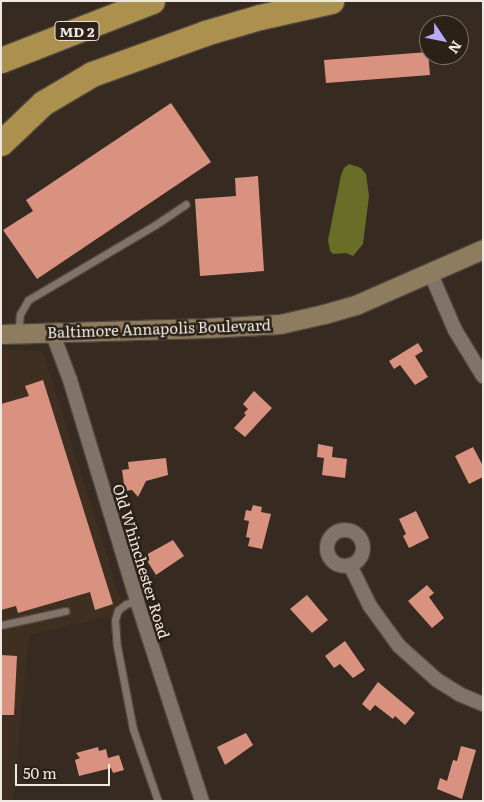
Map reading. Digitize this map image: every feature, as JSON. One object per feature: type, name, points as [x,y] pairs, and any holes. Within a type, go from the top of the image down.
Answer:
[{"type":"highway","name":"MD 2","points":[[1,60],[152,1]]},
{"type":"highway","points":[[1,143],[43,103],[92,74],[205,32],[331,1]]},
{"type":"street","name":"Baltimore Annapolis Boulevard","points":[[10,334],[280,324],[358,304],[483,249]]},
{"type":"street","points":[[430,272],[455,330],[483,376]]},
{"type":"street","name":"Old Whinchester Road","points":[[52,332],[70,380],[137,600],[202,801]]},
{"type":"street","points":[[350,565],[370,606],[384,628],[399,646],[437,680],[459,694],[483,704]]},
{"type":"lane","points":[[10,334],[28,300],[155,225],[186,204]]},
{"type":"lane","points":[[137,600],[126,604],[118,610],[115,620],[117,646],[133,729],[158,801]]},
{"type":"lane","points":[[1,625],[65,611]]},
{"type":"shaded area","points":[[349,164],[361,168],[366,174],[369,196],[363,244],[353,256],[346,253],[333,254],[330,251],[328,240],[341,175],[344,168]]},
{"type":"shaded area","points":[[6,349],[43,352],[125,613],[29,635],[13,801],[1,801],[1,351]]},
{"type":"building","points":[[419,53],[419,65],[429,65],[430,75],[326,83],[324,60]]},
{"type":"building","points":[[171,103],[211,162],[37,279],[3,230],[33,211],[26,200]]},
{"type":"building","points":[[258,176],[264,271],[200,276],[195,199],[236,196],[235,178]]},
{"type":"building","points":[[418,343],[423,351],[415,356],[428,377],[415,385],[400,365],[394,369],[389,361]]},
{"type":"building","points":[[43,380],[113,604],[95,610],[90,592],[18,613],[16,606],[1,610],[1,404],[29,396],[25,386]]},
{"type":"building","points":[[254,391],[272,408],[245,437],[234,428],[246,415],[244,413],[248,409],[243,404]]},
{"type":"building","points":[[318,444],[333,447],[332,457],[347,459],[345,478],[322,475],[324,458],[317,457]]},
{"type":"building","points":[[473,447],[483,466],[483,477],[469,484],[455,456]]},
{"type":"building","points":[[166,458],[168,475],[146,481],[138,497],[132,490],[125,491],[122,470],[129,469],[128,462]]},
{"type":"building","points":[[253,505],[262,507],[261,512],[271,514],[262,549],[248,546],[250,538],[246,537],[249,521],[244,520],[246,510],[251,511]]},
{"type":"building","points":[[416,511],[429,538],[409,548],[403,536],[406,534],[399,519]]},
{"type":"building","points":[[173,540],[184,556],[156,575],[144,556]]},
{"type":"building","points":[[427,585],[434,593],[429,597],[444,618],[432,628],[408,601]]},
{"type":"building","points":[[307,595],[328,620],[312,633],[290,609]]},
{"type":"building","points":[[345,641],[365,670],[353,678],[340,664],[334,668],[325,656]]},
{"type":"building","points":[[1,655],[17,656],[14,715],[1,715]]},
{"type":"building","points":[[378,682],[415,713],[405,725],[395,716],[393,719],[375,705],[370,711],[362,704]]},
{"type":"building","points":[[246,733],[253,745],[225,765],[217,747]]},
{"type":"building","points":[[461,746],[476,750],[462,799],[437,789],[440,778],[447,781],[453,760],[457,761]]},
{"type":"building","points":[[98,747],[99,751],[106,749],[108,758],[119,755],[124,770],[113,773],[111,768],[79,776],[75,760],[80,758],[76,753]]}]
